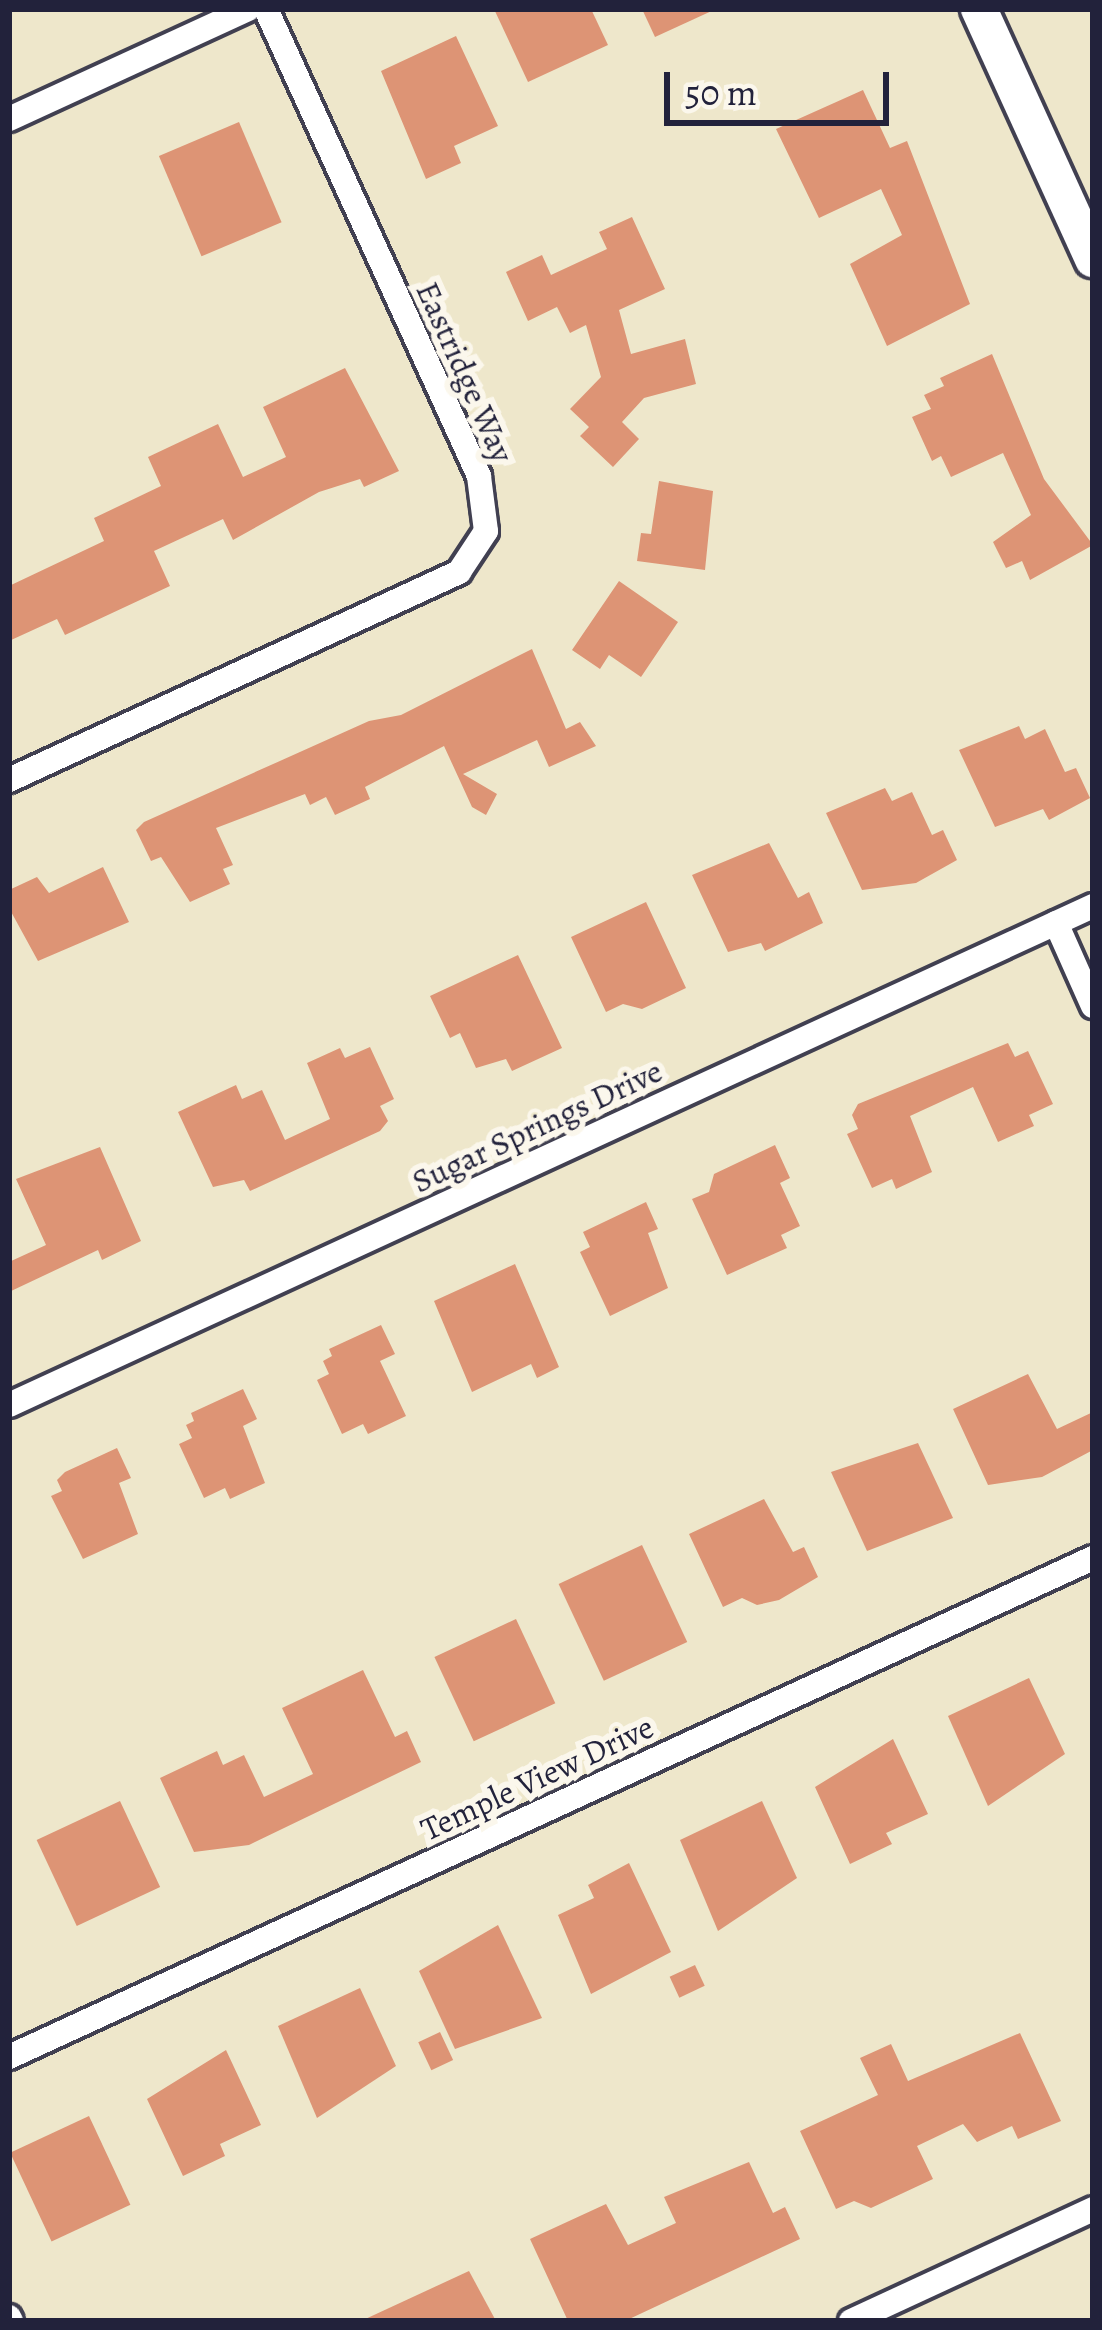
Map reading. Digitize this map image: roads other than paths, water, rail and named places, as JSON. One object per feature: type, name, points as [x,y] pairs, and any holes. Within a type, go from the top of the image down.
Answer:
[{"type":"street","points":[[9,119],[248,9]]},
{"type":"street","name":"Eastridge Way","points":[[9,780],[459,572],[486,531],[479,476],[266,9]]},
{"type":"street","points":[[979,9],[1093,259]]},
{"type":"street","name":"Sugar Springs Drive","points":[[9,1405],[1093,906]]},
{"type":"street","points":[[1056,923],[1093,1006]]},
{"type":"street","name":"Temple View Drive","points":[[9,2057],[1093,1558]]},
{"type":"street","points":[[851,2321],[1093,2209]]}]
